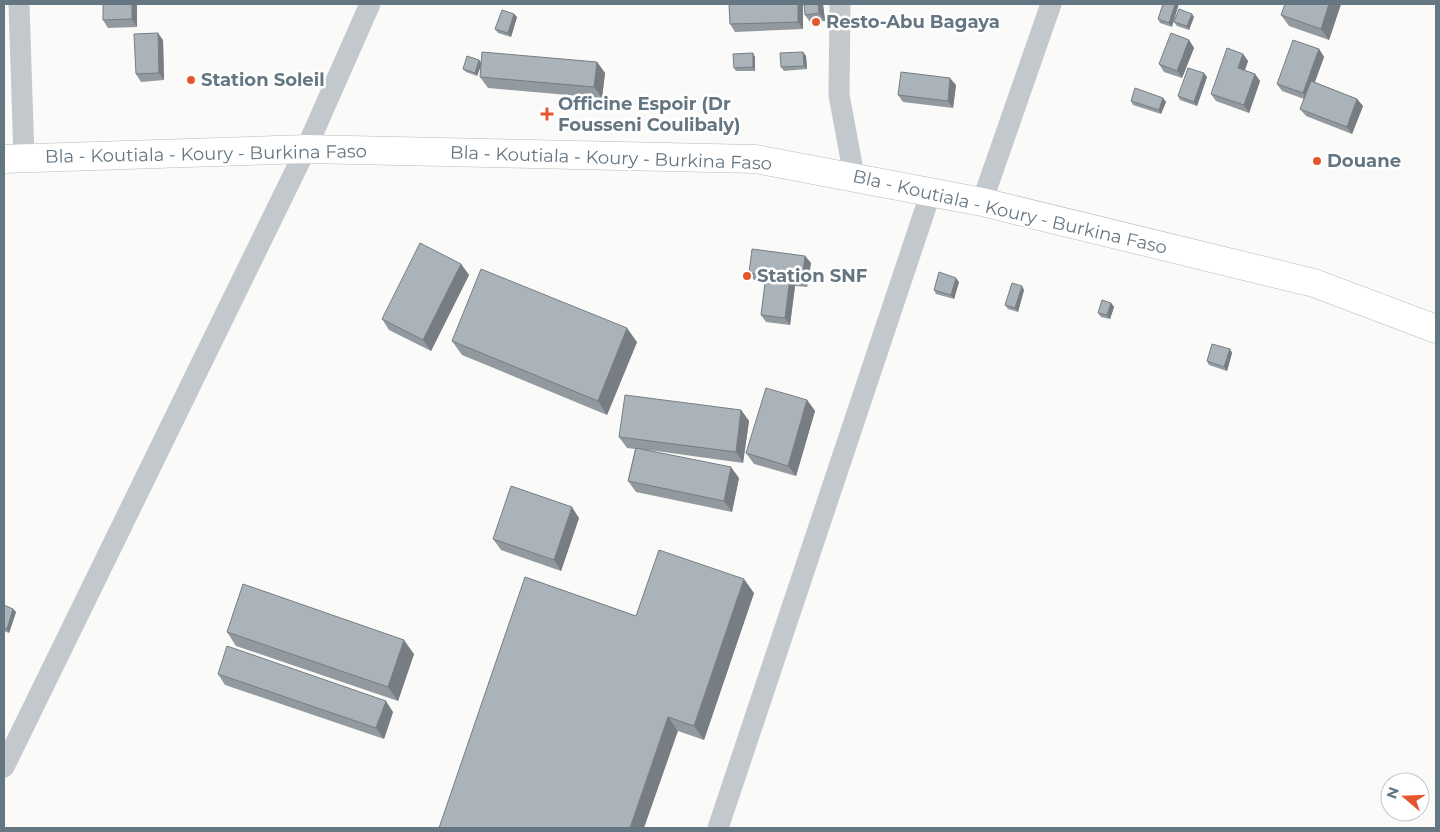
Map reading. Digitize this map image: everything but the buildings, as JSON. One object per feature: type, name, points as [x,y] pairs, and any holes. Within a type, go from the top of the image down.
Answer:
[{"type":"main road","name":"Bla - Koutiala - Koury - Burkina Faso","points":[[14,158],[306,150],[756,159],[854,176],[982,202],[1314,283],[1436,330]]},
{"type":"street","points":[[14,158],[19,4]]},
{"type":"street","points":[[4,767],[306,150],[370,4]]},
{"type":"street","points":[[840,4],[839,95],[854,176]]},
{"type":"street","points":[[982,202],[1051,4]]},
{"type":"street","points":[[718,828],[931,192]]},
{"type":"place","name":"Resto-Abu Bagaya","points":[[816,22]]},
{"type":"place","name":"Station Soleil","points":[[191,80]]},
{"type":"place","name":"Officine Espoir (Dr Fousseni Coulibaly)","points":[[547,114]]},
{"type":"place","name":"Douane","points":[[1317,161]]},
{"type":"place","name":"Station SNF","points":[[747,276]]}]
